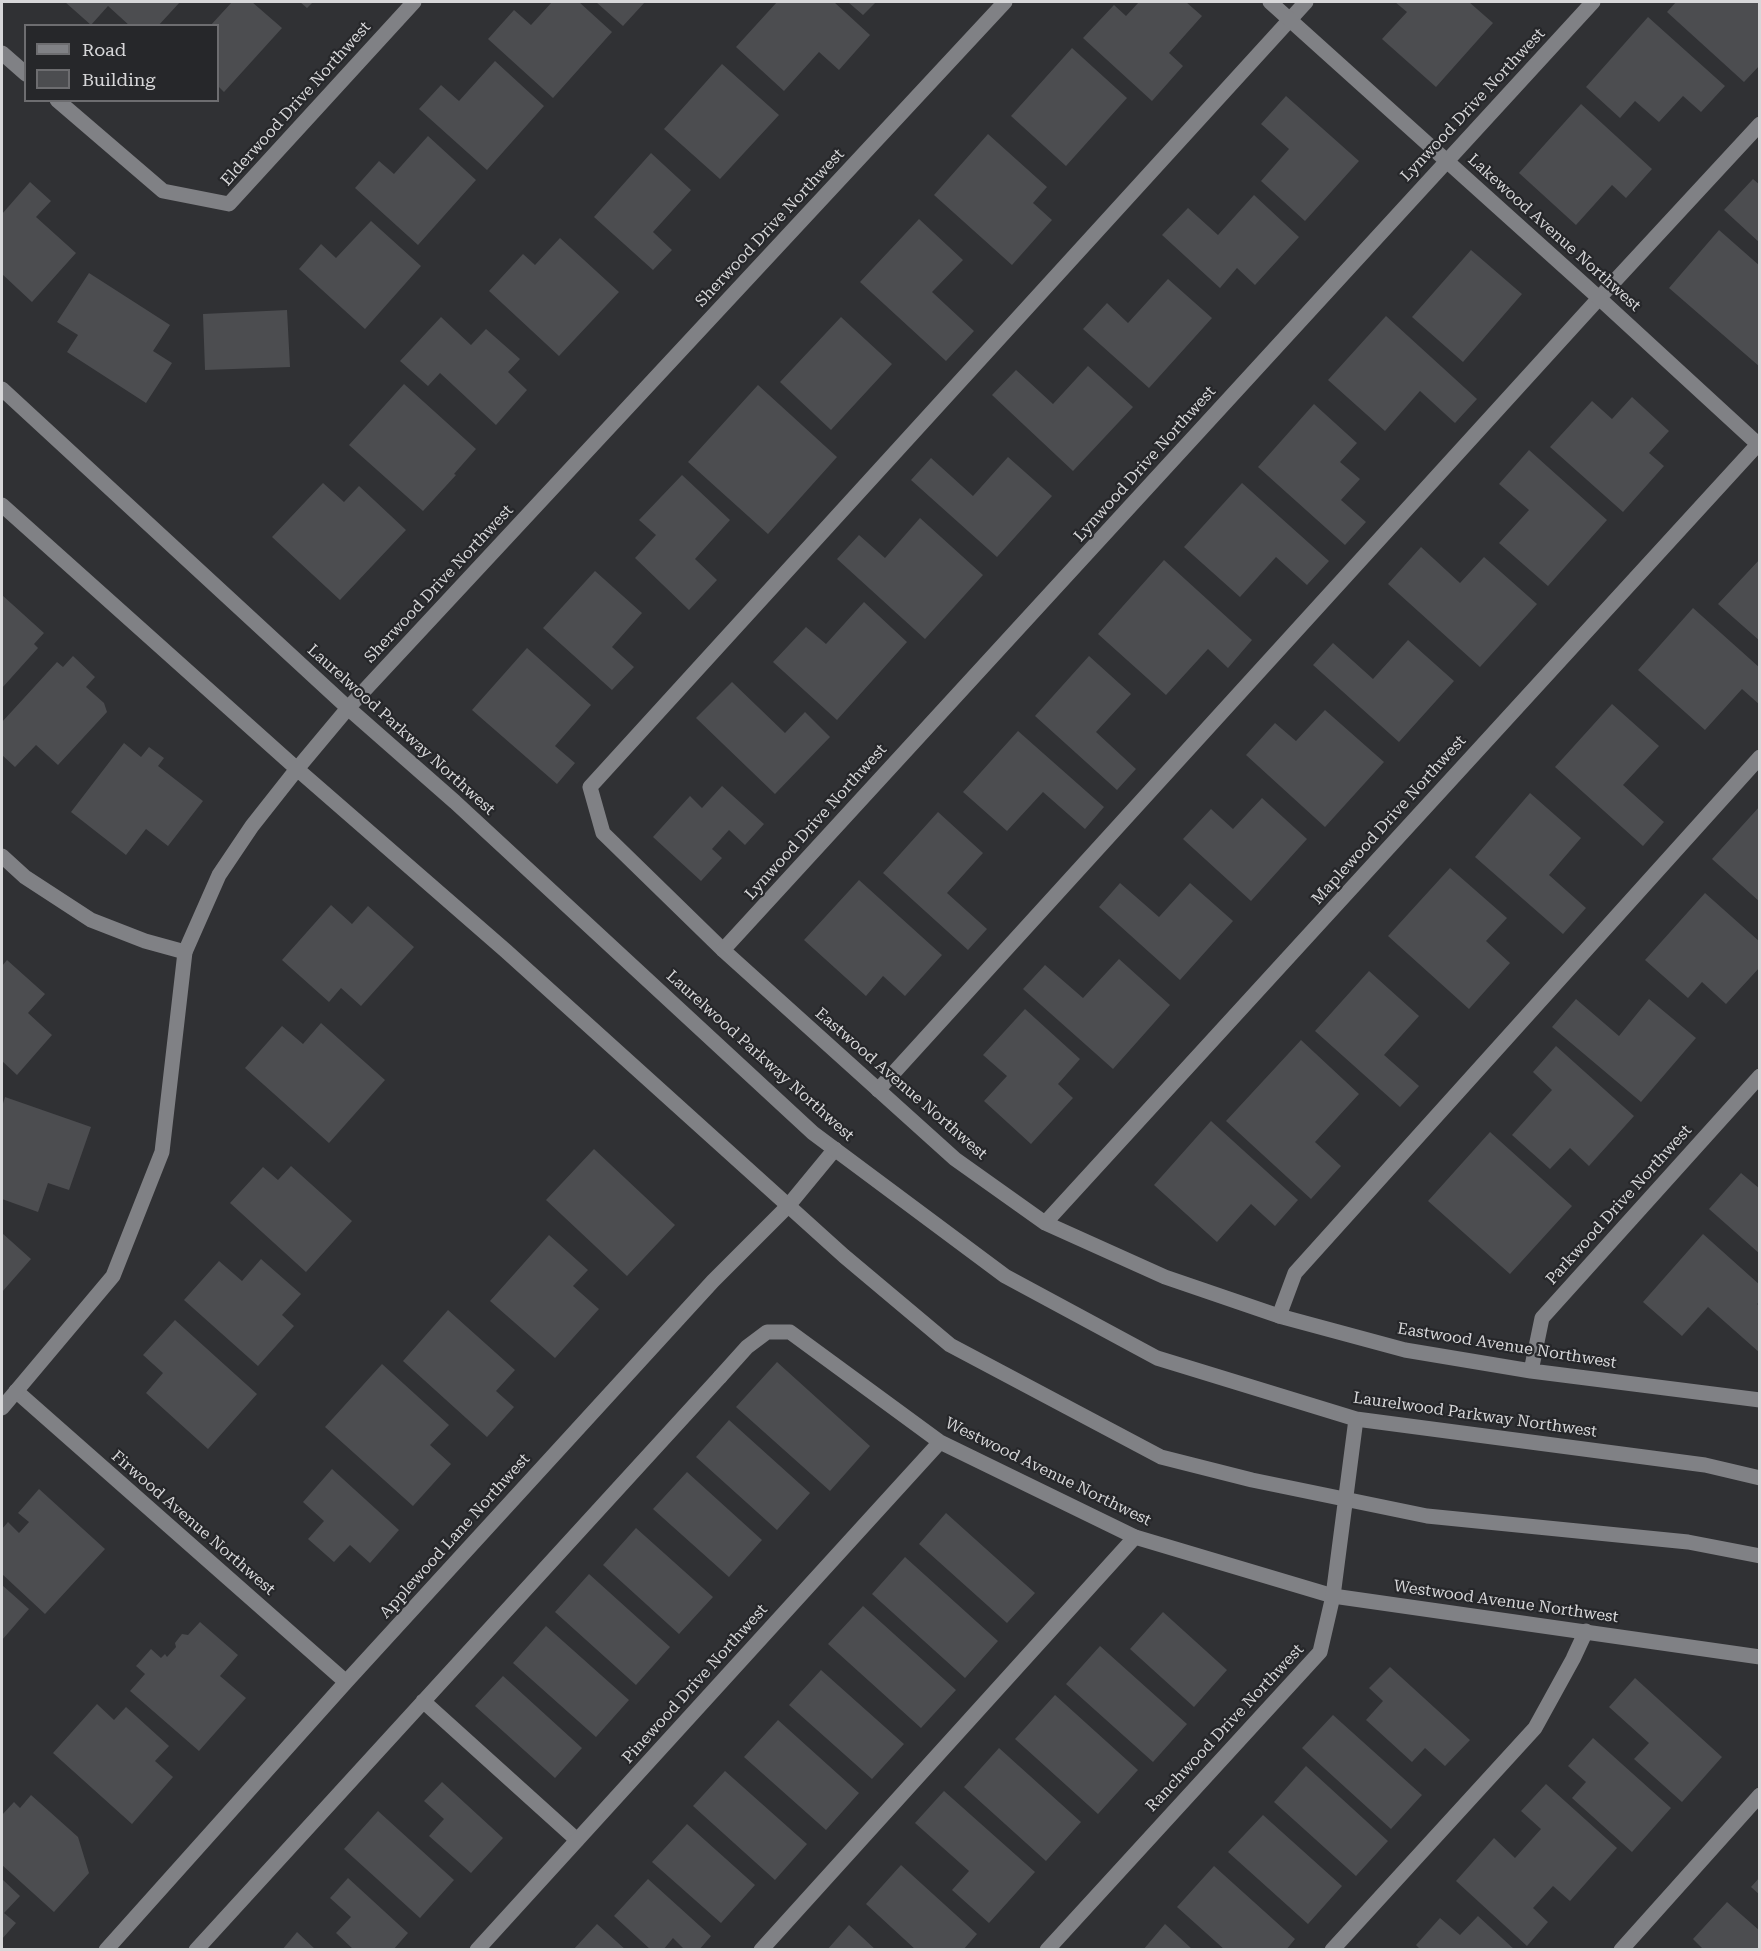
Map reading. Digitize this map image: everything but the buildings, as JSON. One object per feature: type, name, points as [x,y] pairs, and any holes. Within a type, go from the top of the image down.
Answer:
[{"type":"street","name":"Elderwood Drive Northwest","points":[[59,102],[163,191],[229,204],[414,2]]},
{"type":"street","name":"Sherwood Drive Northwest","points":[[2,1408],[113,1275],[162,1152],[185,952],[219,875],[252,826],[348,708],[1005,2]]},
{"type":"street","name":"Lakewood Avenue Northwest","points":[[1270,2],[1759,444]]},
{"type":"street","points":[[1290,20],[1306,2]]},
{"type":"street","name":"Lynwood Drive Northwest","points":[[723,950],[1593,2]]},
{"type":"street","name":"Eastwood Avenue Northwest","points":[[1290,20],[591,787],[603,833],[723,950],[955,1159],[1046,1222],[1165,1277],[1279,1316],[1406,1350],[1531,1371],[1760,1400]]},
{"type":"street","points":[[2,53],[24,72]]},
{"type":"street","points":[[878,1090],[1760,124]]},
{"type":"street","name":"Laurelwood Parkway Northwest","points":[[2,389],[348,708],[455,802],[813,1133],[1005,1276],[1157,1358],[1356,1419],[1705,1465],[1760,1478]]},
{"type":"street","name":"Maplewood Drive Northwest","points":[[1046,1222],[1759,444]]},
{"type":"street","points":[[2,505],[297,769],[506,951],[844,1256],[950,1345],[1161,1457],[1252,1480],[1427,1516],[1688,1542],[1760,1556]]},
{"type":"street","points":[[1279,1316],[1295,1273],[1760,757]]},
{"type":"street","points":[[2,856],[25,877],[91,920],[145,941],[185,952]]},
{"type":"street","name":"Parkwood Drive Northwest","points":[[1531,1371],[1542,1318],[1760,1076]]},
{"type":"street","name":"Applewood Lane Northwest","points":[[106,1950],[346,1682],[713,1281],[788,1206],[835,1149]]},
{"type":"street","name":"Westwood Avenue Northwest","points":[[196,1950],[747,1347],[767,1332],[790,1332],[940,1442],[1135,1537],[1333,1596],[1760,1657]]},
{"type":"street","name":"Firwood Avenue Northwest","points":[[16,1391],[346,1682]]},
{"type":"street","name":"Ranchwood Drive Northwest","points":[[1047,1950],[1320,1652],[1333,1596],[1356,1419]]},
{"type":"street","name":"Pinewood Drive Northwest","points":[[477,1950],[940,1442]]},
{"type":"street","points":[[761,1950],[1135,1537]]},
{"type":"street","points":[[1332,1950],[1535,1728],[1586,1631]]},
{"type":"street","points":[[423,1701],[577,1840]]},
{"type":"street","points":[[1621,1950],[1760,1796]]}]
